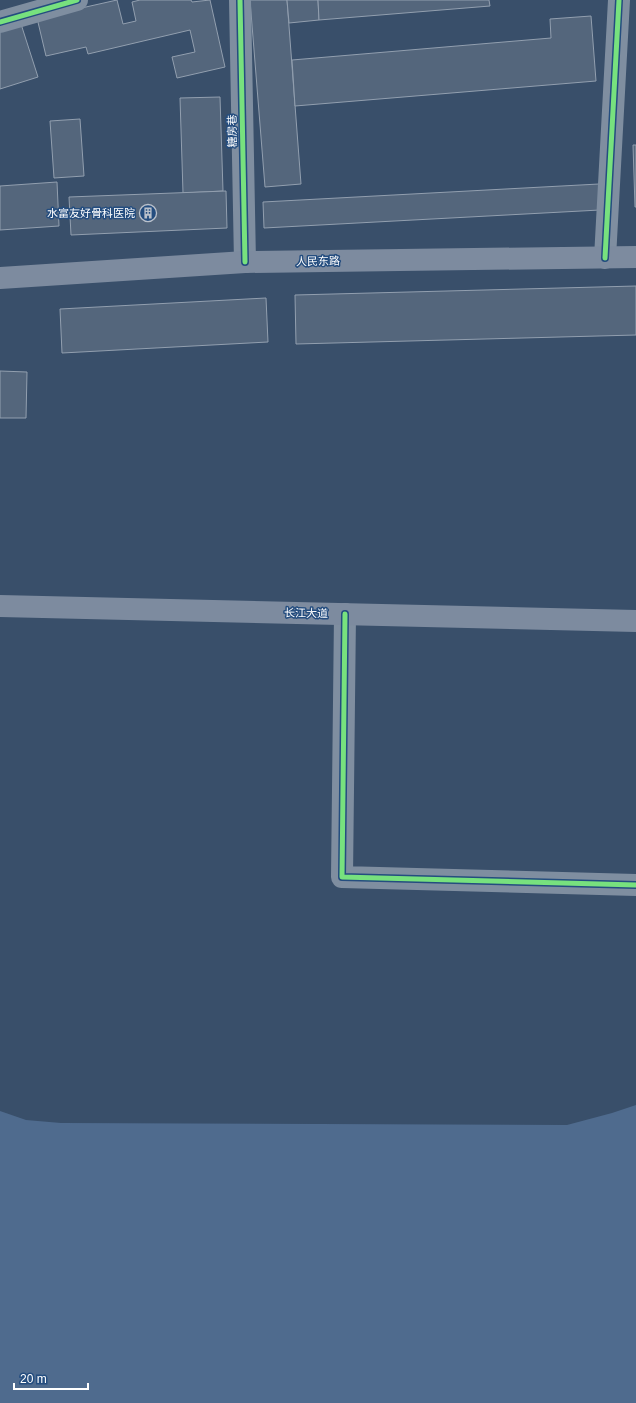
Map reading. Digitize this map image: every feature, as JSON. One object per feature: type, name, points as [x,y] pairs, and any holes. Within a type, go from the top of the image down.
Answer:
[{"type":"main road","name":"人民东路","points":[[0,278],[245,262],[636,257]]},
{"type":"main road","name":"长江大道","points":[[0,606],[636,621]]},
{"type":"street","points":[[0,22],[77,0]]},
{"type":"street","name":"糖房巷","points":[[240,0],[245,262]]},
{"type":"street","points":[[605,258],[619,0]]},
{"type":"street","points":[[345,614],[342,877],[636,885]]},
{"type":"water","points":[[636,1105],[636,1403],[0,1403],[0,1111],[26,1120],[61,1123],[567,1125]]},
{"type":"building","points":[[117,0],[123,24],[136,21],[132,2],[140,0],[191,0],[192,2],[210,0],[225,67],[177,78],[172,57],[195,52],[190,30],[88,54],[86,47],[46,56],[37,18]]},
{"type":"building","points":[[250,0],[287,0],[301,184],[265,187]]},
{"type":"building","points":[[287,0],[318,0],[319,20],[289,23]]},
{"type":"building","points":[[318,0],[489,0],[490,6],[319,20]]},
{"type":"building","points":[[591,16],[596,81],[295,106],[292,60],[551,38],[550,19]]},
{"type":"building","points":[[21,24],[38,77],[0,89],[0,30]]},
{"type":"building","points":[[220,97],[223,191],[183,193],[180,98]]},
{"type":"building","points":[[80,119],[84,176],[54,178],[50,121]]},
{"type":"building","points":[[633,145],[636,145],[636,207],[635,207]]},
{"type":"building","points":[[57,182],[59,226],[0,230],[0,186]]},
{"type":"building","points":[[599,184],[600,210],[264,228],[263,202]]},
{"type":"building","name":"水富友好骨科医院","points":[[226,191],[227,228],[71,235],[69,197]]},
{"type":"building","points":[[636,286],[636,335],[296,344],[295,295]]},
{"type":"building","points":[[266,298],[268,342],[62,353],[60,309]]},
{"type":"building","points":[[0,371],[27,372],[26,418],[0,418]]},
{"type":"cycle path","points":[[0,22],[77,0]]},
{"type":"cycle path","points":[[240,0],[245,262]]},
{"type":"cycle path","points":[[605,258],[619,0]]},
{"type":"cycle path","points":[[345,614],[342,877],[636,885]]},
{"type":"place","name":"水富友好骨科医院","points":[[148,213]]}]
